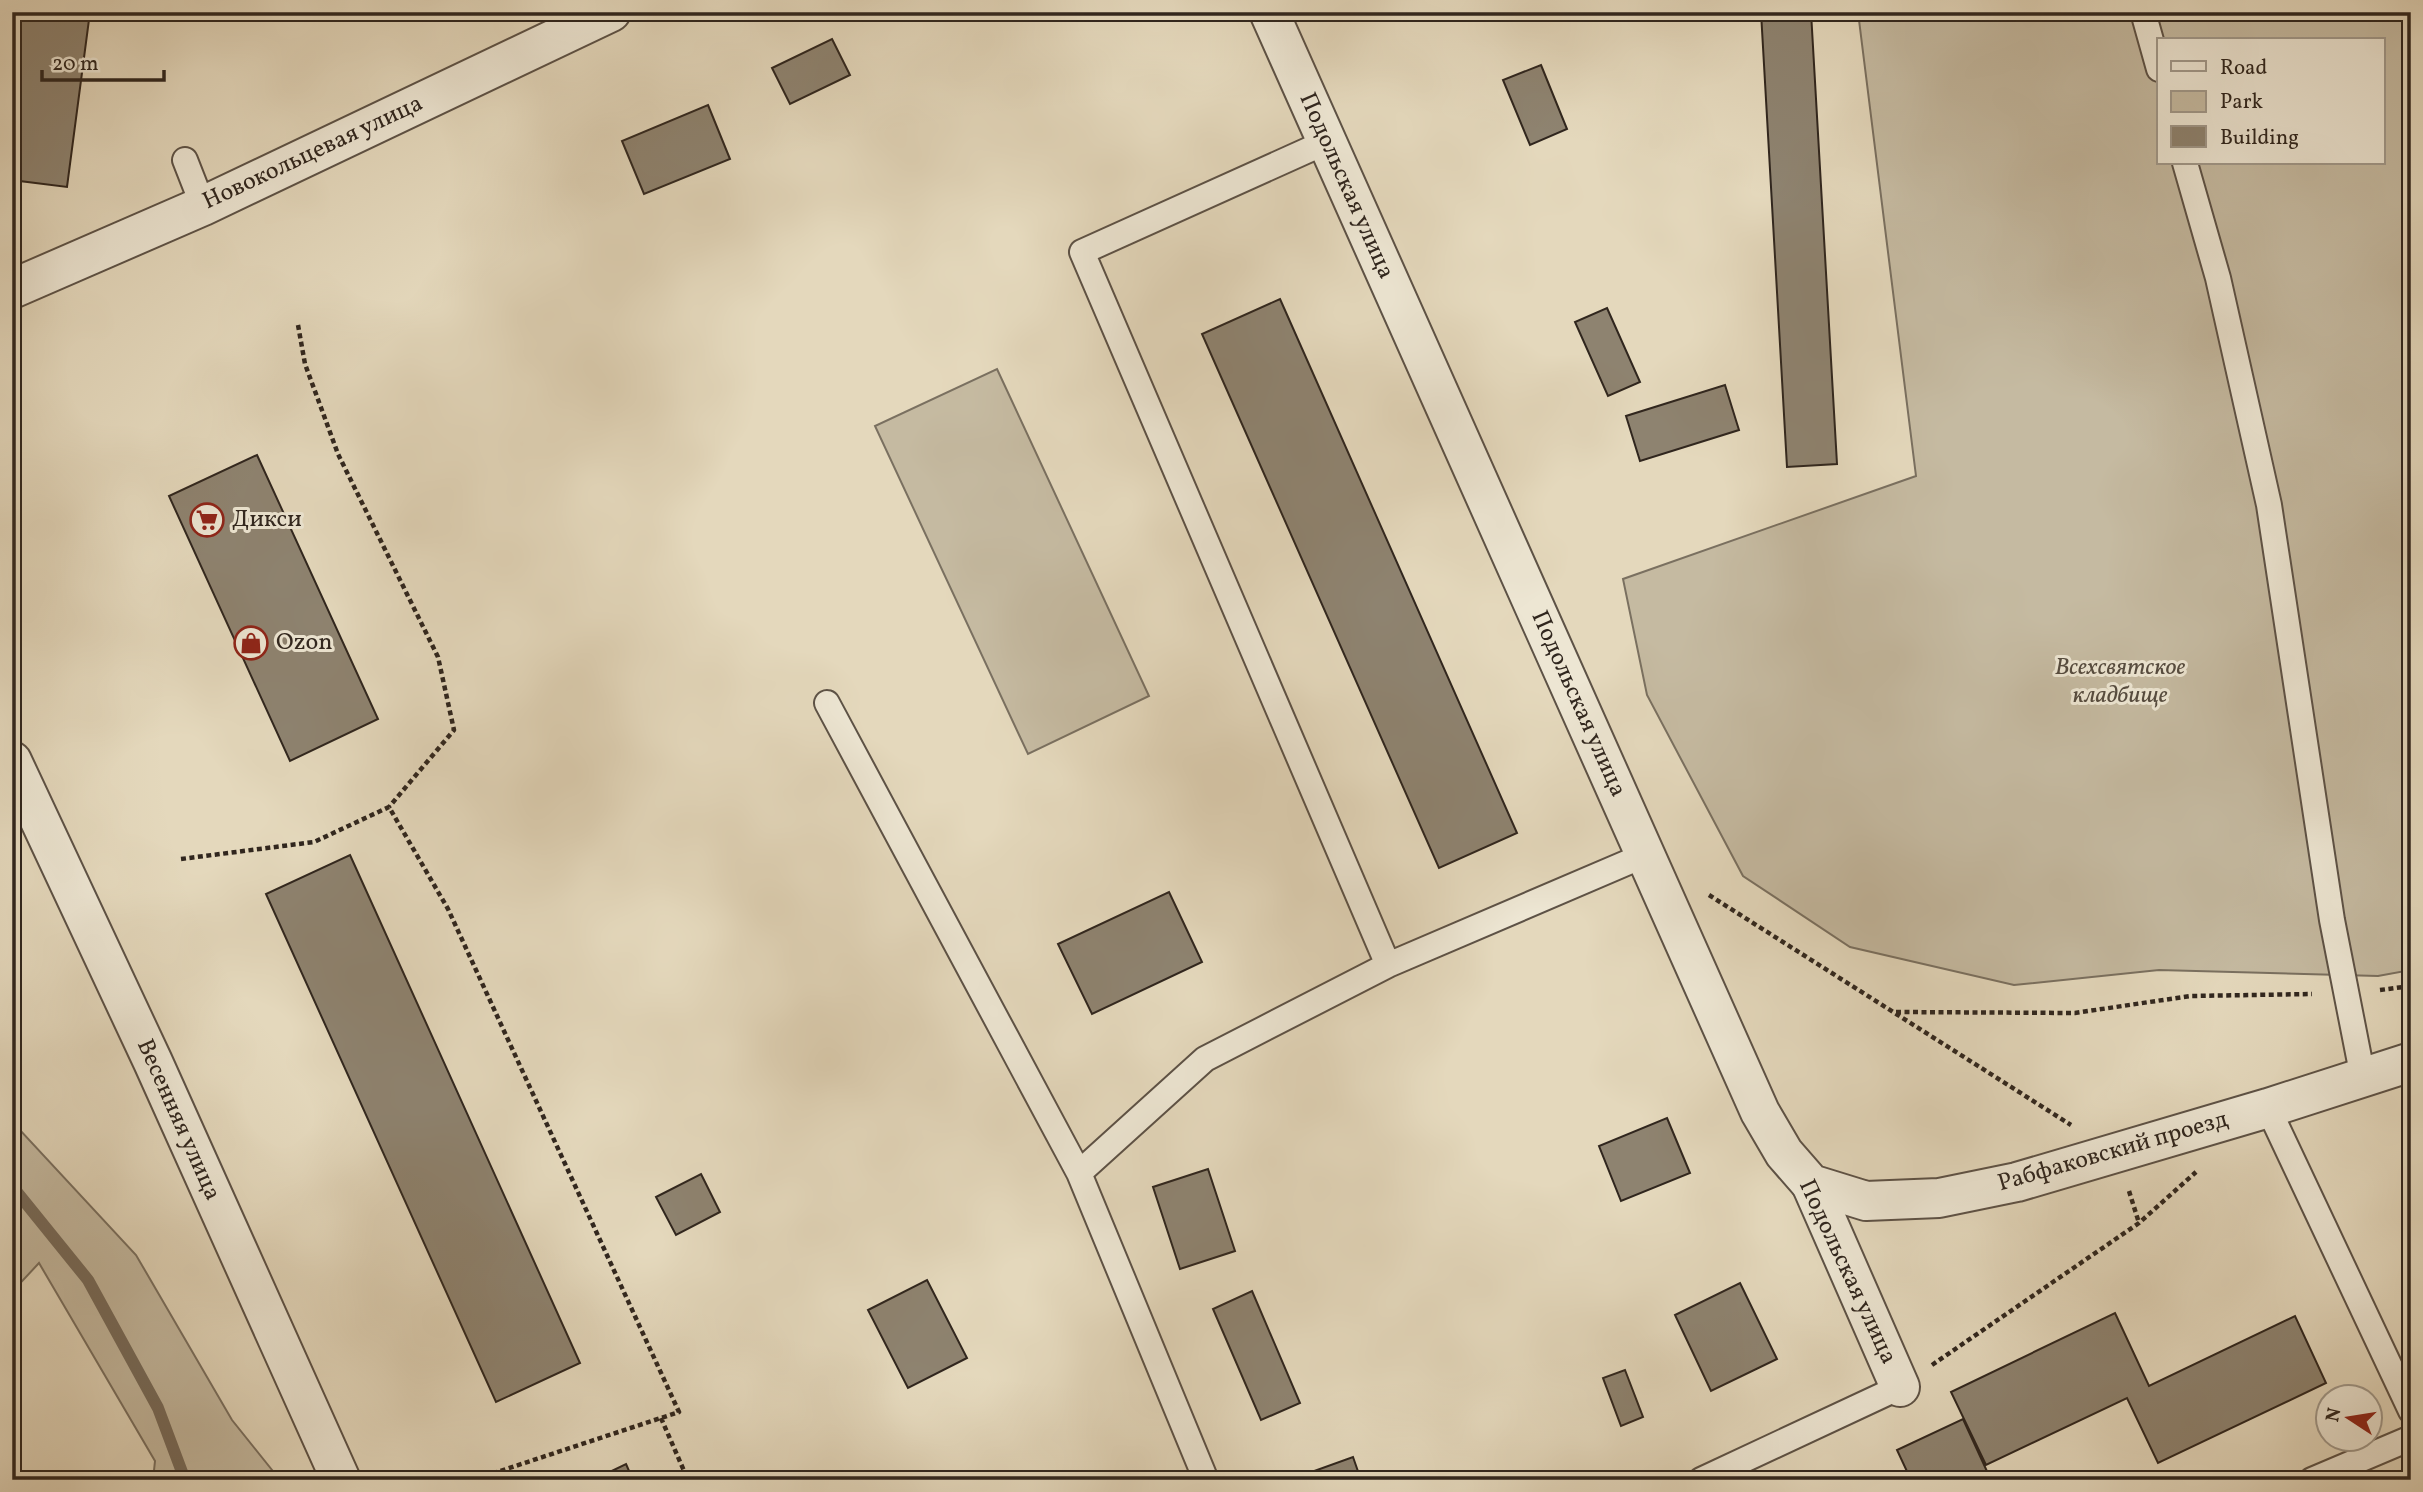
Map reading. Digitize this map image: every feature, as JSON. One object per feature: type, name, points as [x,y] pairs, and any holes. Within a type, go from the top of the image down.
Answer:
[{"type":"street","name":"Новокольцевая улица","points":[[12,289],[203,206],[611,12]]},
{"type":"street","name":"Подольская улица","points":[[1269,12],[1760,1112],[1784,1153],[1811,1184],[1900,1387]]},
{"type":"street","name":"Весенняя улица","points":[[12,761],[153,1062],[341,1480]]},
{"type":"street","name":"Рабфаковский проезд","points":[[1811,1184],[1866,1201],[1940,1198],[2017,1182],[2268,1108],[2411,1062]]},
{"type":"lane","points":[[2143,12],[2157,61]]},
{"type":"lane","points":[[1326,142],[1082,252],[1388,965]]},
{"type":"lane","points":[[185,160],[203,206]]},
{"type":"lane","points":[[2185,164],[2218,278],[2269,505],[2332,920],[2363,1078]]},
{"type":"lane","points":[[827,703],[929,889],[1079,1174],[1206,1480]]},
{"type":"lane","points":[[1079,1174],[1205,1059],[1388,965],[1645,855]]},
{"type":"lane","points":[[2268,1108],[2411,1411]]},
{"type":"lane","points":[[1701,1480],[1900,1387]]},
{"type":"lane","points":[[2312,1480],[2411,1438]]},
{"type":"path","points":[[181,859],[314,842],[389,807],[454,730],[438,657],[338,454],[305,364],[298,325]]},
{"type":"path","points":[[389,807],[449,909],[679,1412],[472,1480]]},
{"type":"path","points":[[1702,890],[2116,1153],[2139,1223]]},
{"type":"path","points":[[1895,1012],[2075,1013],[2190,996],[2346,994],[2411,986]]},
{"type":"path","points":[[1900,1387],[2139,1223],[2199,1170]]},
{"type":"path","points":[[660,1418],[688,1480]]},
{"type":"green space","name":"Всехсвятское кладбище","points":[[1858,12],[2411,12],[2411,970],[2378,976],[2159,970],[2014,985],[1850,947],[1743,876],[1647,695],[1623,579],[1916,476]]},
{"type":"green space","points":[[997,369],[1149,696],[1028,754],[875,426]]},
{"type":"green space","points":[[12,1117],[18,1128],[136,1255],[232,1420],[280,1480],[153,1480],[155,1461],[39,1263],[12,1292]]},
{"type":"building","points":[[12,12],[90,12],[67,187],[12,180]]},
{"type":"building","points":[[1761,12],[1811,12],[1837,464],[1787,467]]},
{"type":"building","points":[[832,39],[850,75],[790,104],[772,68]]},
{"type":"building","points":[[1541,65],[1567,129],[1530,145],[1503,80]]},
{"type":"building","points":[[708,105],[730,159],[644,194],[622,141]]},
{"type":"building","points":[[1280,299],[1517,833],[1439,868],[1202,334]]},
{"type":"building","points":[[1607,308],[1640,382],[1608,396],[1575,322]]},
{"type":"building","points":[[1725,385],[1739,430],[1640,461],[1626,416]]},
{"type":"building","points":[[257,455],[378,719],[290,761],[169,496]]},
{"type":"building","points":[[350,855],[580,1363],[496,1402],[266,894]]},
{"type":"building","points":[[1169,892],[1202,962],[1092,1014],[1058,944]]},
{"type":"building","points":[[1667,1118],[1690,1173],[1621,1201],[1599,1146]]},
{"type":"building","points":[[1208,1169],[1235,1251],[1180,1269],[1153,1187]]},
{"type":"building","points":[[701,1174],[720,1212],[676,1235],[656,1197]]},
{"type":"building","points":[[927,1280],[967,1358],[908,1388],[868,1310]]},
{"type":"building","points":[[1740,1283],[1777,1359],[1711,1391],[1675,1315]]},
{"type":"building","points":[[1252,1291],[1300,1403],[1261,1420],[1213,1309]]},
{"type":"building","points":[[2115,1313],[2149,1386],[2295,1316],[2326,1383],[2314,1384],[2314,1389],[2158,1463],[2127,1398],[1986,1465],[1951,1392]]},
{"type":"building","points":[[1625,1370],[1643,1417],[1621,1426],[1603,1378]]},
{"type":"building","points":[[1963,1419],[1991,1480],[1911,1480],[1897,1450]]},
{"type":"building","points":[[1353,1457],[1361,1480],[1292,1480],[1292,1479]]},
{"type":"building","points":[[626,1464],[633,1480],[593,1480]]},
{"type":"waterway","points":[[12,1186],[88,1280],[158,1408],[185,1480]]},
{"type":"place","name":"Дикси","points":[[207,520]]},
{"type":"place","name":"Ozon","points":[[251,643]]}]
